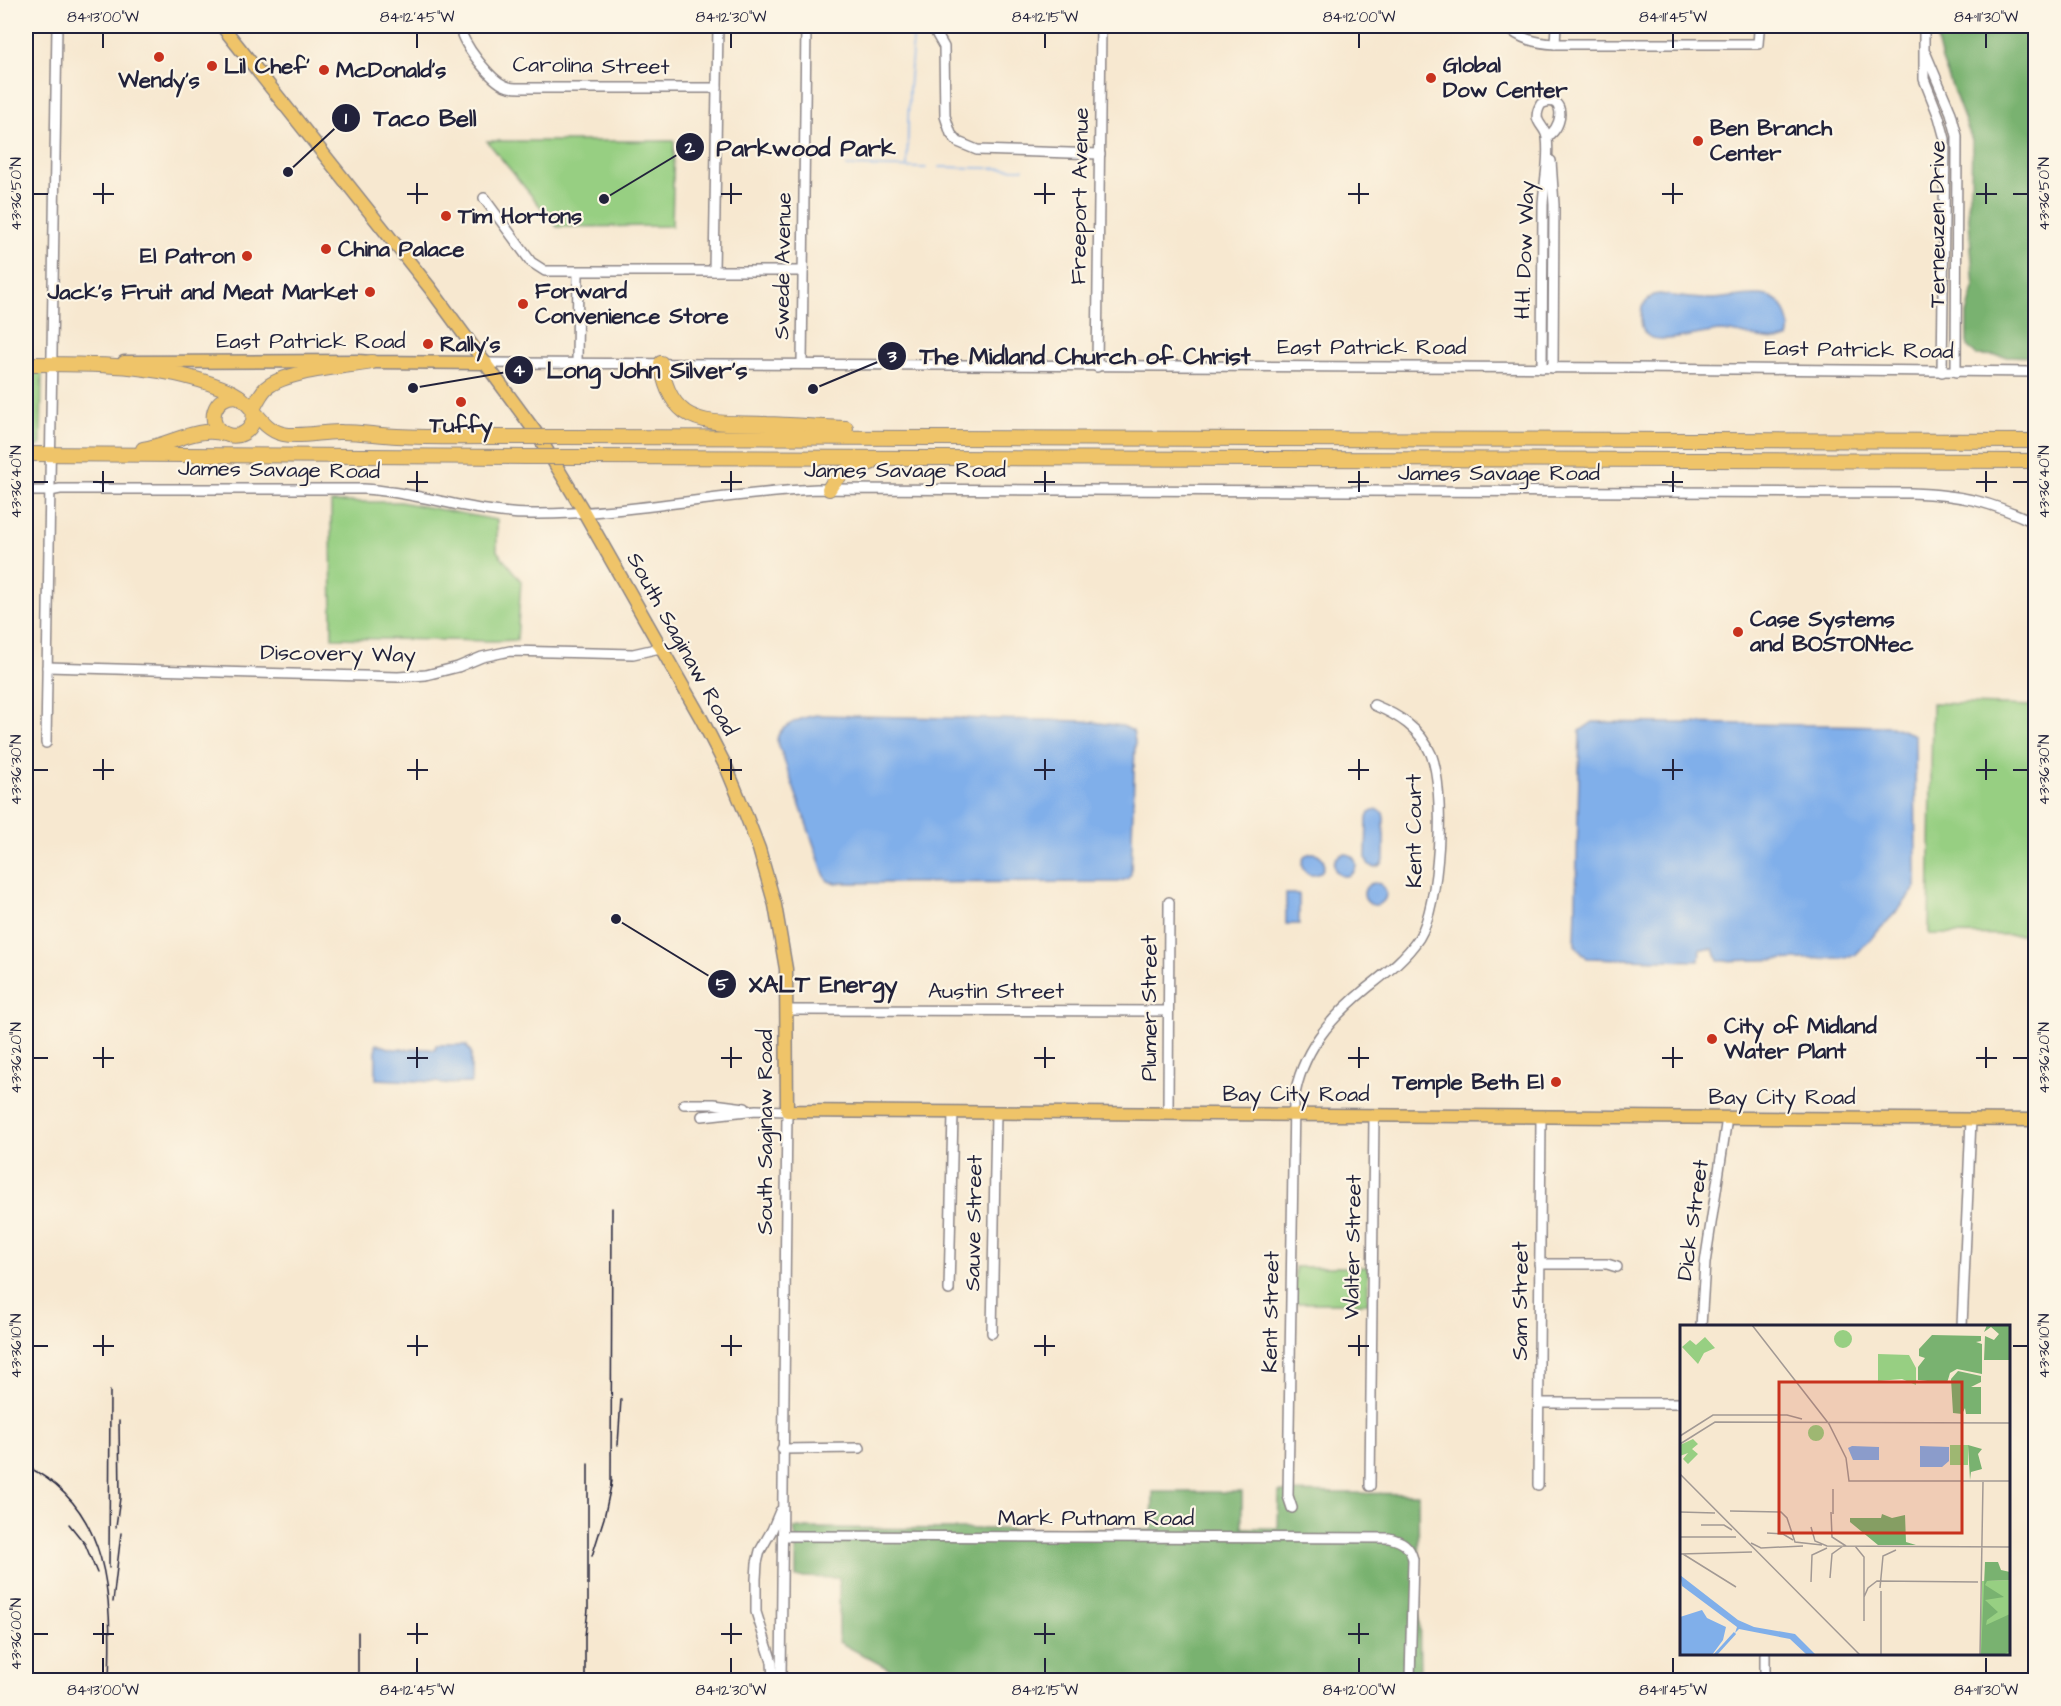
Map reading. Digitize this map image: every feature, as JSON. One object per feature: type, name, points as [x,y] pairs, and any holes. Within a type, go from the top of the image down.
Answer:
[{"type":"highway","points":[[249,405],[273,383],[286,377],[319,366],[372,362]]},
{"type":"highway","points":[[661,363],[664,381],[673,400],[684,411],[701,419],[998,438]]},
{"type":"highway","name":"East Patrick Road","points":[[26,364],[86,364]]},
{"type":"highway","points":[[86,364],[177,373],[222,388],[249,405],[253,422],[245,432],[234,436],[215,431],[204,431],[120,455]]},
{"type":"highway","points":[[225,434],[215,422],[216,406],[221,400],[237,396],[249,405],[271,429],[288,435],[338,432],[407,436],[515,437],[2036,441]]},
{"type":"highway","points":[[26,454],[2036,461]]},
{"type":"highway","points":[[829,489],[835,478],[855,465],[916,458]]},
{"type":"main road","name":"South Saginaw Road","points":[[222,26],[486,363],[537,434],[702,720],[727,769],[759,849],[775,905],[786,969],[787,1111]]},
{"type":"main road","name":"East Patrick Road","points":[[86,364],[164,361],[319,366]]},
{"type":"main road","name":"East Patrick Road","points":[[372,362],[486,363]]},
{"type":"main road","name":"Bay City Road","points":[[787,1111],[2036,1120]]},
{"type":"street","points":[[46,743],[57,26]]},
{"type":"street","name":"Carolina Street","points":[[459,26],[462,38],[469,48],[495,80],[506,86],[520,88],[717,88]]},
{"type":"street","points":[[714,271],[718,26]]},
{"type":"street","name":"Swede Avenue","points":[[802,364],[806,26]]},
{"type":"street","points":[[932,26],[944,47],[946,125],[958,142],[977,150],[1100,154]]},
{"type":"street","name":"Freeport Avenue","points":[[1097,367],[1101,26]]},
{"type":"street","points":[[1506,26],[1527,40],[1555,44],[1758,44],[1759,30],[1762,26]]},
{"type":"street","points":[[1555,44],[1556,26]]},
{"type":"street","name":"Terneuzen Drive","points":[[1924,26],[1924,79],[1939,117],[1944,139],[1942,372]]},
{"type":"street","name":"Terneuzen Drive","points":[[1924,46],[1958,136],[1956,372]]},
{"type":"street","name":"H.H. Dow Way","points":[[1542,368],[1543,205],[1549,134],[1554,205],[1553,368]]},
{"type":"street","points":[[484,198],[523,253],[538,268],[553,272],[803,271]]},
{"type":"street","points":[[576,363],[578,272]]},
{"type":"street","name":"East Patrick Road","points":[[486,363],[2036,372]]},
{"type":"street","name":"James Savage Road","points":[[26,490],[364,489],[402,493],[513,514],[584,512],[764,492],[829,489],[1911,493],[1948,494],[1976,499],[2036,523]]},
{"type":"street","name":"Discovery Way","points":[[47,667],[398,677],[426,675],[458,667],[482,657],[510,651],[633,654],[660,648]]},
{"type":"street","name":"Kent Court","points":[[1294,1115],[1297,1080],[1313,1045],[1331,1020],[1353,999],[1400,962],[1420,937],[1432,905],[1437,878],[1438,801],[1436,771],[1431,753],[1418,732],[1398,716],[1374,705]]},
{"type":"street","name":"Plumer Street","points":[[1168,1114],[1169,902]]},
{"type":"street","name":"Austin Street","points":[[787,1010],[1168,1011]]},
{"type":"street","points":[[684,1104],[714,1104],[756,1110]]},
{"type":"street","name":"Bay City Road","points":[[702,1116],[756,1110],[787,1111]]},
{"type":"street","name":"South Saginaw Road","points":[[781,1680],[787,1111]]},
{"type":"street","points":[[949,1290],[953,1113]]},
{"type":"street","name":"Sauve Street","points":[[992,1333],[996,1113]]},
{"type":"street","name":"Kent Street","points":[[1292,1508],[1288,1496],[1294,1115]]},
{"type":"street","name":"Walter Street","points":[[1370,1486],[1374,1116]]},
{"type":"street","name":"Sam Street","points":[[1538,1485],[1541,1117]]},
{"type":"street","name":"Dick Street","points":[[1701,1325],[1705,1263],[1727,1118]]},
{"type":"street","points":[[1962,1325],[1971,1120]]},
{"type":"street","points":[[1539,1264],[1607,1264],[1617,1267]]},
{"type":"street","points":[[1539,1403],[1680,1403]]},
{"type":"street","points":[[782,1449],[860,1448]]},
{"type":"street","name":"South Saginaw Road","points":[[772,1680],[772,1662],[756,1611],[756,1571],[760,1551],[782,1506]]},
{"type":"street","name":"Mark Putnam Road","points":[[783,1536],[1389,1538],[1401,1541],[1407,1546],[1413,1559],[1410,1680]]},
{"type":"street","points":[[1765,1655],[1765,1680]]},
{"type":"green space","points":[[1936,26],[2035,26],[2035,357],[1976,355],[1967,346],[1967,314],[1974,288],[1968,207],[1971,188],[1972,140],[1942,60]]},
{"type":"green space","points":[[487,141],[674,141],[672,226],[557,227]]},
{"type":"green space","points":[[26,370],[42,372],[41,444],[37,447],[26,447]]},
{"type":"green space","points":[[331,502],[400,502],[497,520],[497,551],[521,581],[517,640],[332,638]]},
{"type":"green space","points":[[1932,703],[2035,706],[2035,935],[1929,934]]},
{"type":"green space","points":[[1295,1267],[1368,1267],[1368,1303],[1295,1303]]},
{"type":"green space","points":[[1153,1492],[1242,1492],[1242,1528],[1278,1528],[1279,1492],[1418,1494],[1420,1680],[909,1680],[839,1642],[839,1578],[796,1577],[794,1528],[1152,1530]]},
{"type":"water","points":[[1653,295],[1706,299],[1753,295],[1772,298],[1785,311],[1789,324],[1788,338],[1774,340],[1720,331],[1672,339],[1648,336],[1641,322],[1642,306]]},
{"type":"water","points":[[817,715],[1084,721],[1123,726],[1133,731],[1135,741],[1131,874],[1127,879],[1118,882],[836,883],[828,881],[777,740],[778,735],[787,726]]},
{"type":"water","points":[[1593,722],[1891,726],[1915,735],[1916,887],[1900,908],[1855,955],[1841,958],[1718,961],[1714,949],[1700,949],[1699,961],[1587,958],[1575,945],[1580,731]]},
{"type":"water","points":[[1377,809],[1383,813],[1384,818],[1384,860],[1381,865],[1375,867],[1369,865],[1366,859],[1367,818],[1369,813]]},
{"type":"water","points":[[1309,853],[1317,853],[1324,860],[1324,868],[1317,875],[1309,875],[1302,868],[1302,860]]},
{"type":"water","points":[[1345,854],[1353,857],[1356,865],[1353,873],[1345,876],[1337,873],[1334,865],[1337,857]]},
{"type":"water","points":[[1371,883],[1379,883],[1386,890],[1386,898],[1379,905],[1371,905],[1364,898],[1364,890]]},
{"type":"water","points":[[1286,894],[1299,894],[1299,924],[1286,924]]},
{"type":"water","points":[[376,1044],[393,1049],[435,1050],[436,1045],[466,1045],[471,1052],[471,1083],[443,1084],[376,1079]]},
{"type":"waterway","points":[[907,167],[909,90],[914,26]]},
{"type":"waterway","points":[[846,166],[926,168]]},
{"type":"waterway","points":[[939,167],[1023,169]]},
{"type":"railway","points":[[611,1487],[612,1208]]},
{"type":"railway","points":[[109,1568],[110,1391]]},
{"type":"railway","points":[[618,1445],[621,1399]]},
{"type":"railway","points":[[116,1527],[120,1498],[119,1421]]},
{"type":"railway","points":[[585,1680],[585,1636],[588,1609],[588,1464]]},
{"type":"railway","points":[[26,1466],[54,1484],[75,1505],[90,1530],[100,1558],[106,1587],[109,1617],[109,1680]]},
{"type":"railway","points":[[592,1556],[604,1518],[612,1481]]},
{"type":"railway","points":[[69,1524],[85,1544],[97,1573]]},
{"type":"railway","points":[[113,1602],[121,1533]]},
{"type":"railway","points":[[358,1632],[358,1680]]},
{"type":"place","name":"Wendy's","points":[[159,57]]},
{"type":"place","name":"Lil Chef'","points":[[212,66]]},
{"type":"place","name":"McDonald's","points":[[324,70]]},
{"type":"place","name":"Global Dow Center","points":[[1431,78]]},
{"type":"place","name":"Ben Branch Center","points":[[1698,141]]},
{"type":"place","name":"Taco Bell","points":[[288,172]]},
{"type":"place","name":"Parkwood Park","points":[[604,199]]},
{"type":"place","name":"Tim Hortons","points":[[446,216]]},
{"type":"place","name":"China Palace","points":[[326,249]]},
{"type":"place","name":"El Patron","points":[[247,256]]},
{"type":"place","name":"Jack's Fruit and Meat Market","points":[[370,292]]},
{"type":"place","name":"Forward Convenience Store","points":[[523,304]]},
{"type":"place","name":"Rally's","points":[[428,344]]},
{"type":"place","name":"Long John Silver's","points":[[413,388]]},
{"type":"place","name":"The Midland Church of Christ","points":[[813,389]]},
{"type":"place","name":"Tuffy","points":[[461,402]]},
{"type":"place","name":"Case Systems and BOSTONtec","points":[[1738,632]]},
{"type":"place","name":"XALT Energy","points":[[616,919]]},
{"type":"place","name":"City of Midland Water Plant","points":[[1712,1039]]},
{"type":"place","name":"Temple Beth El","points":[[1556,1082]]}]
